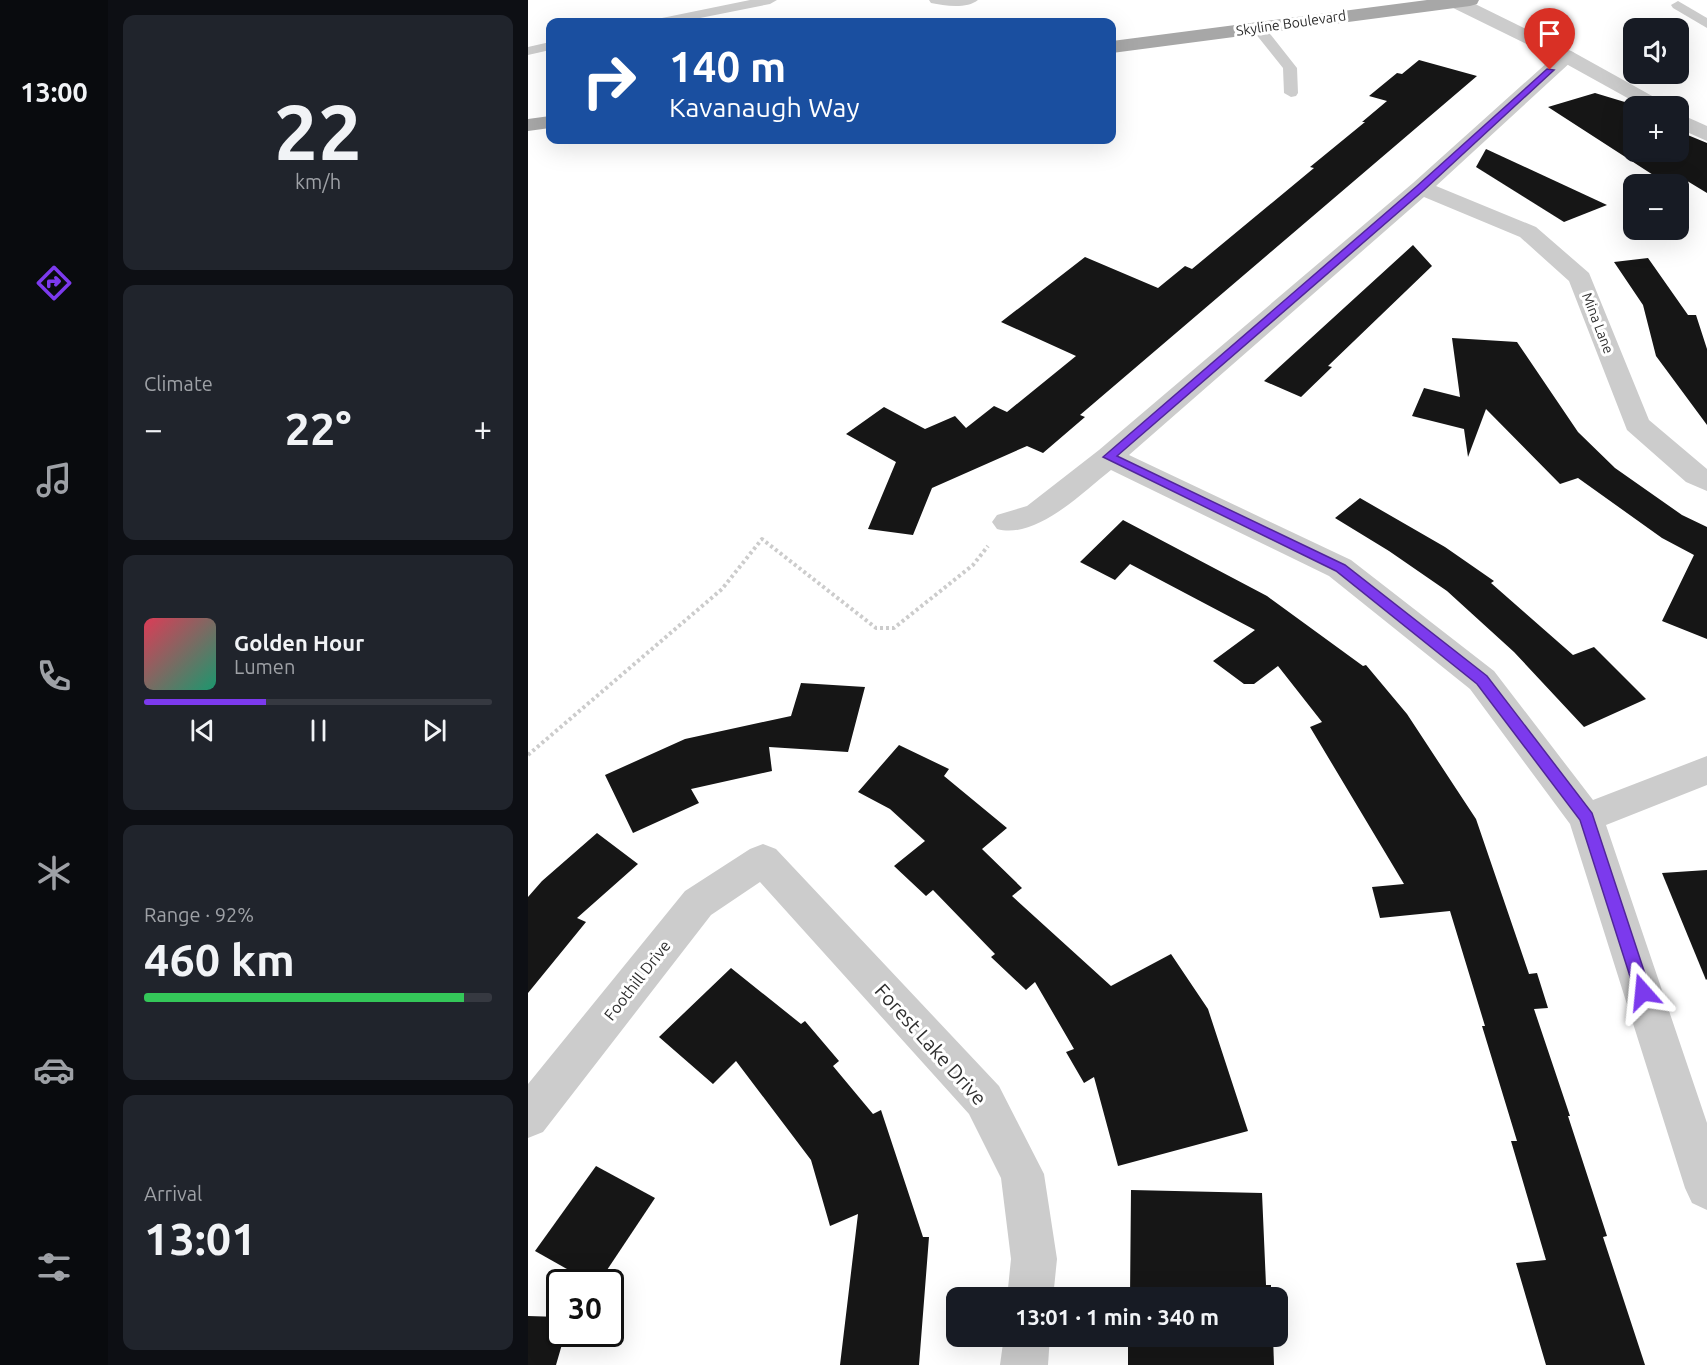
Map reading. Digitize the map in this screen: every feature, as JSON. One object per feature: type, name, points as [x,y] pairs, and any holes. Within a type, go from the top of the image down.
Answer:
[{"type":"main road","name":"Skyline Boulevard","points":[[1116,46],[1459,1]]},
{"type":"main road","points":[[528,125],[546,123]]},
{"type":"street","points":[[1459,1],[1638,96]]},
{"type":"street","points":[[1007,522],[1037,513],[1109,457],[1421,188],[1566,56]]},
{"type":"street","points":[[1689,125],[1707,135]]},
{"type":"street","name":"Mina Lane","points":[[1421,188],[1528,232],[1580,278],[1637,424],[1696,475],[1707,481]]},
{"type":"street","points":[[1109,457],[1341,568],[1482,680],[1586,818],[1707,1188]]},
{"type":"street","points":[[1586,818],[1707,770]]},
{"type":"street","name":"Foothill Drive","points":[[528,1118],[698,903],[763,860]]},
{"type":"street","name":"Forest Lake Drive","points":[[763,860],[984,1100],[1022,1174],[1034,1259],[1031,1287]]},
{"type":"street","points":[[1024,1365],[1026,1347]]},
{"type":"lane","points":[[682,18],[770,0]]},
{"type":"lane","points":[[936,0],[952,2],[971,0]]},
{"type":"lane","points":[[1678,5],[1707,24]]},
{"type":"lane","points":[[1258,28],[1290,68],[1291,93]]},
{"type":"lane","points":[[528,51],[546,47]]},
{"type":"path","points":[[528,755],[722,589],[762,539],[876,628],[894,628],[973,565],[1007,522]]},
{"type":"building","points":[[1419,60],[1477,76],[1080,415],[1085,417],[1043,453],[1027,446],[932,488],[913,535],[868,529],[896,462],[846,434],[884,407],[925,429],[955,416],[966,428],[994,406],[1007,412],[1076,356],[1001,322],[1085,257],[1158,288],[1185,266],[1192,269],[1314,168],[1310,167],[1365,122],[1362,122],[1387,101],[1369,96],[1397,73],[1402,74]]},
{"type":"building","points":[[1595,93],[1623,101],[1623,155],[1548,107]]},
{"type":"building","points":[[1689,136],[1707,143],[1707,193],[1689,182],[1689,174],[1652,174],[1633,162],[1689,162]]},
{"type":"building","points":[[1486,149],[1607,205],[1564,222],[1476,167]]},
{"type":"building","points":[[1413,245],[1432,266],[1328,366],[1332,367],[1301,397],[1264,381]]},
{"type":"building","points":[[1648,258],[1688,315],[1696,315],[1707,349],[1707,425],[1656,356],[1643,305],[1614,262]]},
{"type":"building","points":[[1452,338],[1517,342],[1578,432],[1615,468],[1682,515],[1707,527],[1707,639],[1662,621],[1694,555],[1662,538],[1578,478],[1560,484],[1486,409],[1468,457],[1464,429],[1412,416],[1424,388],[1460,397]]},
{"type":"building","points":[[1360,498],[1445,547],[1494,581],[1491,583],[1573,655],[1594,647],[1646,699],[1584,727],[1514,652],[1447,591],[1389,551],[1335,518]]},
{"type":"building","points":[[1123,520],[1267,596],[1363,666],[1366,665],[1407,714],[1476,819],[1529,974],[1537,973],[1548,1008],[1534,1009],[1570,1116],[1568,1116],[1607,1236],[1603,1237],[1645,1365],[1546,1365],[1516,1263],[1546,1260],[1511,1141],[1517,1141],[1450,911],[1380,918],[1372,887],[1404,884],[1310,727],[1322,722],[1278,666],[1254,684],[1244,684],[1213,661],[1255,630],[1130,564],[1115,580],[1080,562]]},
{"type":"building","points":[[801,683],[865,687],[848,752],[769,747],[772,771],[691,789],[699,803],[633,833],[605,775],[685,739],[791,716]]},
{"type":"building","points":[[899,745],[949,769],[944,776],[1007,828],[982,849],[1022,888],[1012,896],[1111,986],[1171,954],[1208,1009],[1248,1131],[1118,1166],[1094,1077],[1084,1083],[1066,1052],[1074,1049],[1035,982],[1026,990],[991,957],[995,954],[933,890],[926,896],[894,866],[925,841],[890,809],[858,792]]},
{"type":"building","points":[[597,833],[638,864],[577,918],[586,922],[528,993],[528,897],[542,881]]},
{"type":"building","points":[[1707,870],[1707,979],[1706,980],[1662,873]]},
{"type":"building","points":[[731,968],[801,1024],[805,1021],[839,1061],[833,1066],[873,1114],[881,1110],[923,1237],[929,1237],[919,1365],[840,1365],[858,1214],[830,1226],[811,1160],[736,1061],[713,1084],[659,1037]]},
{"type":"building","points":[[596,1166],[655,1198],[608,1269],[567,1269],[535,1251]]},
{"type":"building","points":[[1131,1190],[1262,1193],[1266,1285],[1271,1285],[1271,1287],[1130,1287]]},
{"type":"building","points":[[528,1316],[546,1317],[546,1347],[561,1347],[556,1365],[528,1365]]},
{"type":"building","points":[[1128,1347],[1273,1347],[1274,1365],[1128,1365]]},
{"type":"route","points":[[1550,70],[1421,188],[1109,457],[1341,568],[1482,680],[1586,818],[1643,992]]}]
